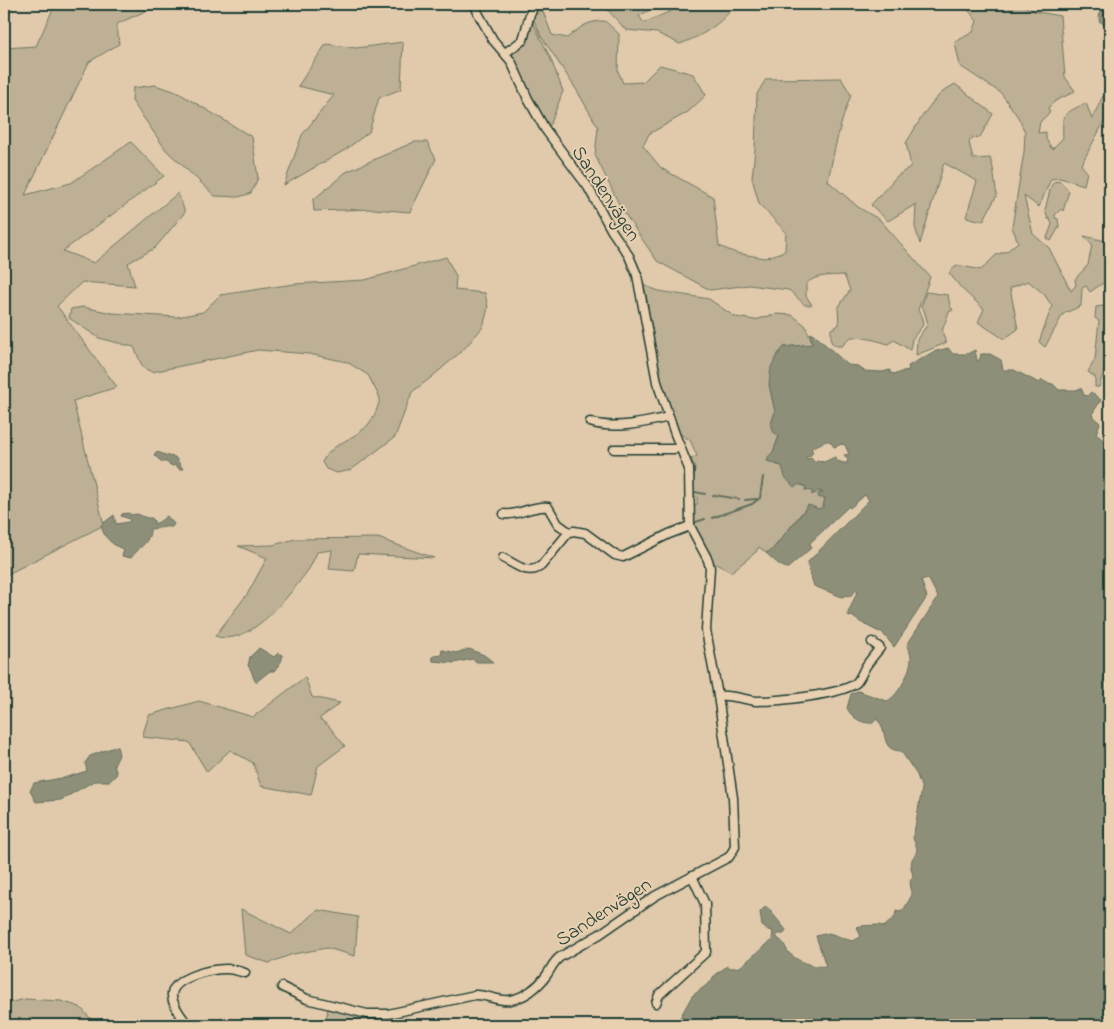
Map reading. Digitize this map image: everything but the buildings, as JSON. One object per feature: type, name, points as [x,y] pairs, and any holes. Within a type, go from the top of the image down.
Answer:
[{"type":"street","name":"Sandenvägen","points":[[282,987],[307,999],[367,1014],[388,1014],[481,994],[501,1000],[520,997],[541,983],[555,961],[560,957],[600,934],[655,896],[729,857],[735,848],[732,790],[706,630],[709,564],[690,526],[689,469],[657,382],[641,290],[629,256],[612,231],[573,164],[545,128],[528,99],[511,61],[493,40],[475,4]]},
{"type":"street","points":[[504,53],[523,40],[530,14],[535,4]]},
{"type":"street","points":[[590,422],[610,426],[669,417]]},
{"type":"street","points":[[614,449],[674,449],[680,447]]},
{"type":"street","points":[[504,514],[514,515],[530,509],[548,507],[558,524],[569,532],[581,531],[615,555],[623,557],[669,534],[690,526]]},
{"type":"street","points":[[503,558],[521,568],[535,570],[541,566],[569,532]]},
{"type":"street","points":[[718,696],[724,695],[756,701],[797,698],[844,689],[855,684],[880,648],[872,642]]},
{"type":"street","points":[[656,1003],[659,996],[706,952],[705,904],[692,876]]},
{"type":"street","points":[[188,1025],[173,1000],[172,995],[175,987],[195,974],[228,969],[245,972]]},
{"type":"shaded area","points":[[70,4],[150,4],[150,9],[117,24],[119,44],[89,62],[25,195],[71,183],[131,142],[164,176],[63,251],[94,263],[178,193],[185,212],[155,248],[128,263],[135,286],[82,282],[57,306],[117,387],[73,401],[104,525],[4,576],[4,133],[11,104],[4,104],[4,48],[36,46],[54,7]]},
{"type":"shaded area","points":[[586,4],[660,4],[639,16],[644,23],[673,10],[673,4],[737,4],[712,28],[680,44],[657,33],[626,30],[605,7],[587,8]]},
{"type":"shaded area","points":[[968,4],[981,4],[986,10],[992,4],[1026,4],[1025,6],[1033,11],[1060,16],[1065,77],[1075,91],[1051,105],[1048,108],[1050,112],[1040,122],[1038,133],[1046,132],[1046,139],[1052,149],[1063,138],[1063,124],[1068,112],[1086,103],[1092,119],[1103,96],[1106,99],[1110,92],[1110,107],[1106,118],[1081,165],[1087,172],[1084,185],[1060,178],[1051,179],[1039,207],[1024,196],[1033,234],[1049,248],[1071,291],[1076,285],[1075,279],[1088,265],[1092,245],[1084,236],[1110,242],[1110,251],[1104,264],[1110,270],[1110,284],[1106,281],[1090,292],[1086,286],[1082,288],[1081,306],[1063,314],[1045,347],[1039,342],[1052,306],[1044,294],[1028,281],[1010,288],[1018,329],[1004,339],[978,322],[984,309],[962,289],[949,273],[957,265],[981,270],[996,255],[1007,251],[1018,242],[1012,227],[1024,152],[1025,132],[1018,117],[1001,93],[960,66],[955,42],[973,32],[977,21],[966,7]]},
{"type":"shaded area","points":[[1110,4],[1110,39],[1108,40],[1108,31],[1099,21],[1100,9],[1094,5]]},
{"type":"shaded area","points":[[542,9],[552,35],[567,38],[588,23],[605,21],[619,34],[618,71],[623,83],[643,82],[660,65],[693,74],[706,95],[688,112],[649,134],[643,146],[661,168],[713,197],[719,246],[736,253],[765,258],[785,251],[786,232],[759,204],[752,178],[757,94],[766,79],[841,78],[851,95],[840,126],[828,181],[858,207],[880,220],[930,277],[918,310],[923,325],[912,339],[910,350],[894,340],[888,344],[870,339],[851,337],[842,346],[837,346],[831,342],[831,329],[839,325],[838,308],[850,290],[844,275],[824,276],[806,284],[806,296],[812,305],[805,305],[789,290],[749,285],[710,290],[657,261],[621,208],[595,155],[598,127],[576,89],[541,36],[533,18]]},
{"type":"shaded area","points":[[531,19],[550,57],[563,91],[549,128],[540,115],[510,52],[525,40]]},
{"type":"shaded area","points":[[403,42],[401,89],[379,98],[369,132],[345,150],[284,185],[302,135],[334,95],[298,86],[326,44],[356,48]]},
{"type":"shaded area","points":[[955,84],[993,114],[980,137],[972,138],[969,142],[973,159],[990,158],[997,195],[983,221],[966,217],[977,181],[944,163],[920,244],[915,227],[916,204],[888,221],[871,205],[896,177],[911,166],[906,143],[933,102],[939,95]]},
{"type":"shaded area","points":[[155,85],[177,92],[252,137],[258,178],[251,193],[239,197],[215,196],[166,150],[132,101],[133,88]]},
{"type":"shaded area","points":[[414,142],[427,142],[436,159],[410,212],[374,209],[314,211],[313,200],[346,172]]},
{"type":"shaded area","points":[[1055,181],[1061,182],[1069,191],[1063,211],[1061,209],[1055,215],[1055,218],[1058,219],[1059,227],[1051,241],[1047,238],[1052,224],[1045,210],[1051,186]]},
{"type":"shaded area","points":[[446,257],[456,276],[455,290],[485,293],[488,308],[483,327],[463,350],[412,392],[395,437],[351,470],[337,473],[326,469],[322,462],[334,448],[368,425],[376,412],[380,398],[368,375],[347,362],[309,354],[258,350],[152,372],[143,368],[134,347],[99,338],[69,318],[71,309],[83,307],[112,313],[177,317],[203,312],[220,295],[294,284],[365,280]]},
{"type":"shaded area","points":[[643,285],[659,291],[709,299],[735,317],[755,320],[776,314],[792,315],[805,325],[813,344],[784,347],[769,384],[775,412],[771,424],[779,436],[773,452],[768,457],[777,465],[782,466],[799,484],[806,487],[805,490],[811,490],[813,494],[822,492],[818,495],[825,498],[823,508],[818,509],[808,505],[772,550],[766,553],[759,547],[756,552],[731,572],[710,559],[693,524],[692,506],[697,504],[697,497],[692,496],[695,467],[691,459],[697,456],[690,440],[680,434],[661,383]]},
{"type":"shaded area","points":[[926,292],[948,295],[950,306],[953,310],[949,312],[942,331],[946,343],[916,355],[917,339],[928,324],[924,310],[921,308]]},
{"type":"shaded area","points":[[1110,305],[1108,319],[1110,319],[1110,357],[1104,362],[1104,371],[1099,387],[1095,387],[1095,377],[1088,372],[1095,359],[1099,321],[1095,318],[1096,307]]},
{"type":"shaded area","points":[[810,333],[848,365],[858,366],[864,371],[882,372],[890,370],[890,373],[897,374],[909,370],[908,366],[933,352],[948,348],[953,354],[967,354],[975,350],[977,361],[980,359],[981,354],[990,354],[1001,360],[1003,370],[1014,370],[1039,383],[1042,380],[1053,384],[1059,390],[1076,390],[1081,388],[1084,395],[1087,396],[1091,392],[1101,400],[1092,414],[1100,423],[1096,434],[1107,443],[1110,442],[1110,1025],[676,1025],[692,996],[712,981],[713,977],[727,966],[731,968],[740,967],[772,940],[773,931],[762,926],[760,912],[764,908],[767,907],[786,930],[784,934],[777,934],[777,938],[783,943],[789,953],[802,962],[826,966],[816,936],[829,933],[852,941],[861,937],[857,927],[879,925],[884,927],[895,917],[896,911],[900,912],[904,909],[912,895],[910,882],[913,876],[911,868],[912,859],[916,854],[917,848],[913,838],[922,789],[917,775],[901,751],[889,747],[880,723],[876,719],[873,723],[858,720],[847,708],[851,694],[858,691],[887,701],[896,694],[904,682],[911,661],[907,645],[938,597],[928,578],[921,580],[927,597],[894,647],[881,631],[870,627],[852,616],[849,617],[848,613],[858,590],[850,597],[846,595],[842,597],[814,586],[807,563],[869,500],[865,495],[850,508],[849,506],[810,543],[811,548],[788,568],[780,565],[766,553],[772,550],[809,505],[818,509],[823,507],[825,498],[819,498],[818,495],[822,492],[817,491],[812,495],[812,491],[805,490],[806,487],[803,485],[794,487],[785,477],[782,466],[767,461],[773,452],[779,436],[772,431],[771,424],[775,412],[769,384],[771,367],[784,347],[813,344]],"holes":[[[830,441],[834,447],[842,444],[845,445],[849,454],[844,455],[848,459],[847,463],[837,461],[835,457],[824,462],[817,461],[815,463],[811,458],[807,459],[806,457],[810,456],[813,452],[811,448]]]},
{"type":"shaded area","points":[[156,452],[175,457],[183,469],[179,469],[176,465],[172,466],[162,462],[154,455]]},
{"type":"shaded area","points":[[128,513],[152,518],[154,524],[167,516],[174,524],[172,527],[150,529],[148,538],[131,558],[122,556],[124,550],[109,540],[104,534],[101,525],[114,515],[116,524],[129,522],[130,519],[121,516]]},
{"type":"shaded area","points":[[378,538],[434,558],[358,554],[354,571],[329,569],[332,550],[317,552],[309,568],[289,595],[254,628],[241,635],[228,638],[215,636],[248,593],[267,558],[238,546],[273,545],[295,539]]},
{"type":"shaded area","points":[[259,648],[274,657],[278,653],[283,655],[281,662],[274,671],[270,671],[256,682],[248,666],[250,657]]},
{"type":"shaded area","points":[[469,649],[484,655],[493,662],[477,662],[472,659],[454,663],[433,661],[432,657],[441,655],[442,650],[456,653]]},
{"type":"shaded area","points":[[305,677],[312,697],[340,703],[319,719],[328,725],[345,746],[318,766],[311,795],[261,786],[253,763],[230,750],[207,772],[189,742],[142,737],[149,715],[199,701],[253,717]]},
{"type":"shaded area","points":[[117,746],[119,755],[114,765],[117,774],[110,781],[94,781],[61,800],[36,802],[30,791],[34,783],[87,771],[85,763],[90,756]]},
{"type":"shaded area","points":[[241,909],[291,934],[318,910],[358,917],[355,956],[327,948],[293,954],[269,963],[245,955]]},
{"type":"shaded area","points":[[25,999],[61,1001],[80,1007],[96,1025],[4,1025],[4,1004]]},
{"type":"shaded area","points":[[328,1008],[358,1015],[373,1025],[364,1025],[356,1020],[354,1023],[335,1019],[334,1021],[326,1021]]},
{"type":"waterway","points":[[712,518],[752,504],[760,498],[763,477]]},
{"type":"waterway","points":[[695,492],[705,494]]},
{"type":"waterway","points":[[713,495],[739,499]]},
{"type":"waterway","points":[[745,500],[757,499]]},
{"type":"waterway","points":[[693,523],[705,519]]}]
